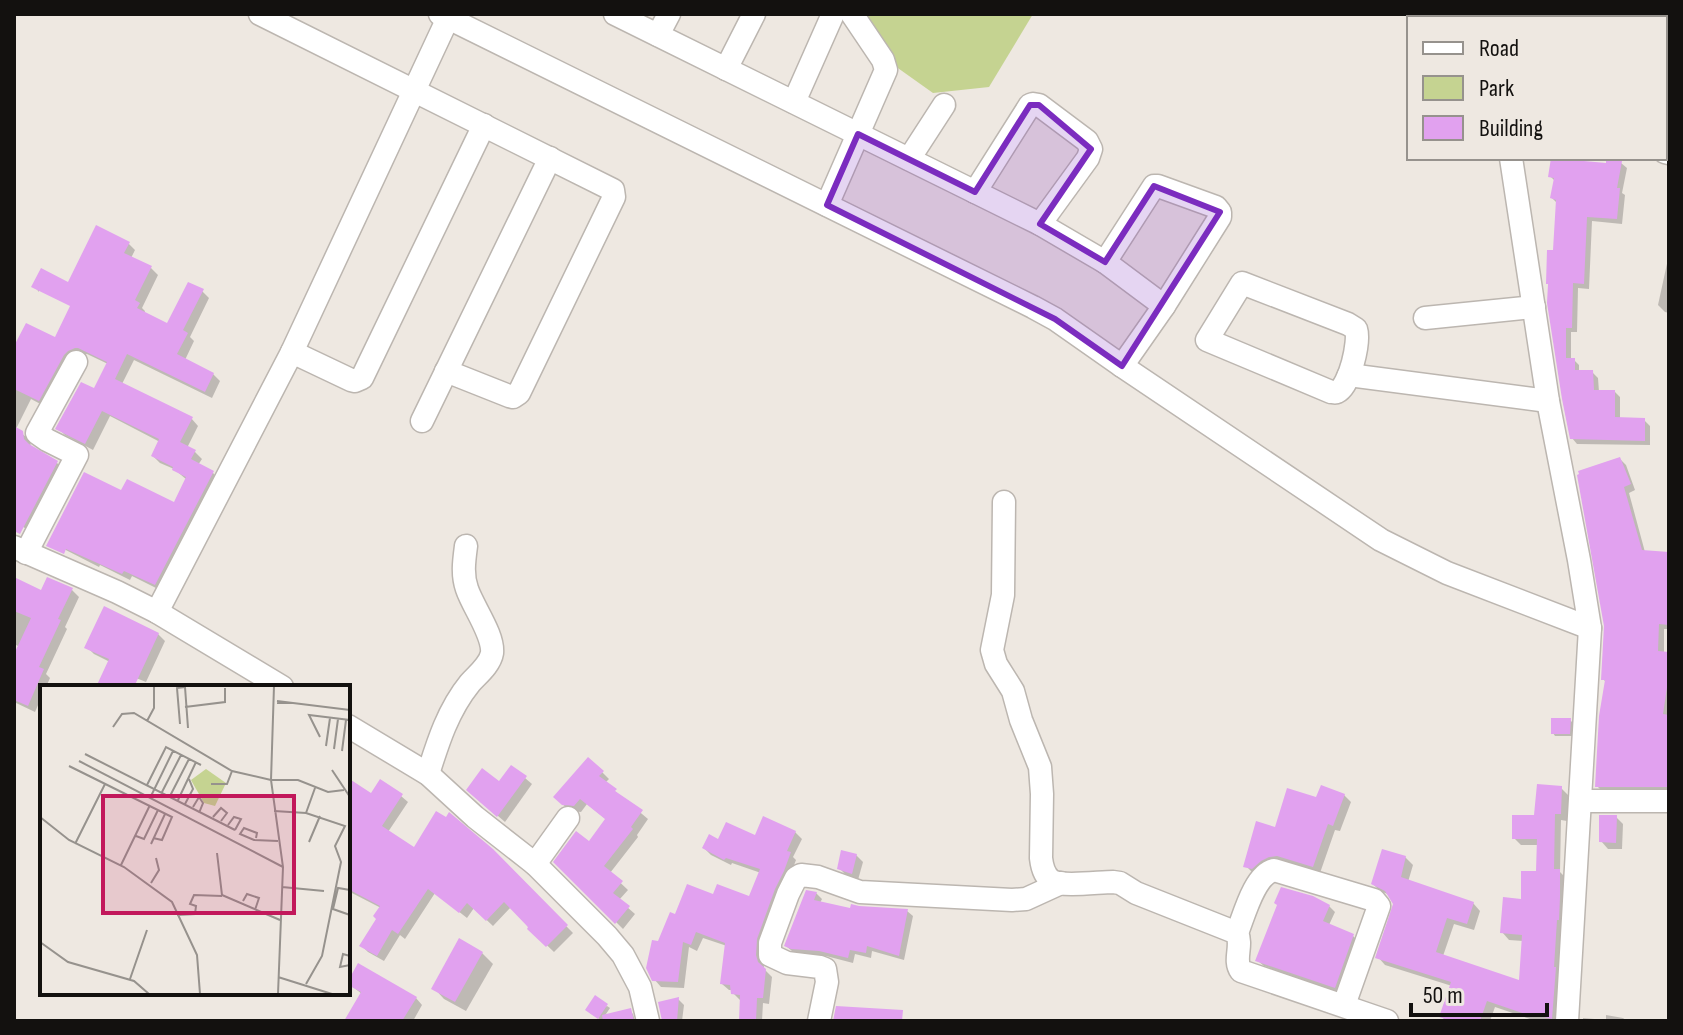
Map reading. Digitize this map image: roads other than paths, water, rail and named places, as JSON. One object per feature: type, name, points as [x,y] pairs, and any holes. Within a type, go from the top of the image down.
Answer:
[{"type":"street","points":[[260,14],[611,188],[615,195],[519,393],[509,396],[446,371]]},
{"type":"street","points":[[615,14],[1040,224],[1105,262],[1164,306]]},
{"type":"street","points":[[658,35],[669,14]]},
{"type":"street","points":[[726,69],[754,14]]},
{"type":"street","points":[[794,102],[833,14]]},
{"type":"street","points":[[827,205],[887,68],[852,14]]},
{"type":"street","points":[[157,612],[292,352],[414,90],[444,16],[1055,319],[1381,540],[1447,573],[1590,628]]},
{"type":"street","points":[[909,159],[944,105]]},
{"type":"street","points":[[975,192],[1030,105],[1039,105],[1087,141],[1091,149],[1088,158],[1040,224]]},
{"type":"street","points":[[292,352],[351,380],[362,378],[484,125]]},
{"type":"street","points":[[422,421],[550,158]]},
{"type":"street","points":[[1511,160],[1548,401],[1590,628],[1567,1021]]},
{"type":"street","points":[[1105,262],[1154,186],[1216,207],[1220,212],[1220,217],[1164,306],[1122,366]]},
{"type":"street","points":[[1242,283],[1356,329],[1358,340],[1349,375],[1335,393],[1207,340],[1242,283]]},
{"type":"street","points":[[1425,318],[1534,307]]},
{"type":"street","points":[[76,362],[37,433],[77,455],[20,550],[157,612],[279,685]]},
{"type":"street","points":[[1349,375],[1548,401]]},
{"type":"street","points":[[1004,502],[1003,595],[992,650],[993,658],[1013,691],[1040,767],[1042,868],[1053,881],[1061,883],[1120,883],[1136,893],[1237,933]]},
{"type":"street","points":[[428,774],[446,720],[492,652],[464,579],[466,546]]},
{"type":"street","points":[[350,727],[428,774],[475,817],[535,864],[623,955],[640,987],[648,1021]]},
{"type":"street","points":[[1580,801],[1669,801]]},
{"type":"street","points":[[535,864],[568,818]]},
{"type":"street","points":[[1344,1005],[1379,906],[1374,900],[1270,871],[1259,880],[1237,933],[1241,971],[1387,1021]]},
{"type":"street","points":[[819,1021],[827,982],[825,969],[787,963],[770,955],[770,943],[788,894],[796,878],[801,875],[818,877],[860,892],[998,900],[1026,899],[1061,883]]}]
